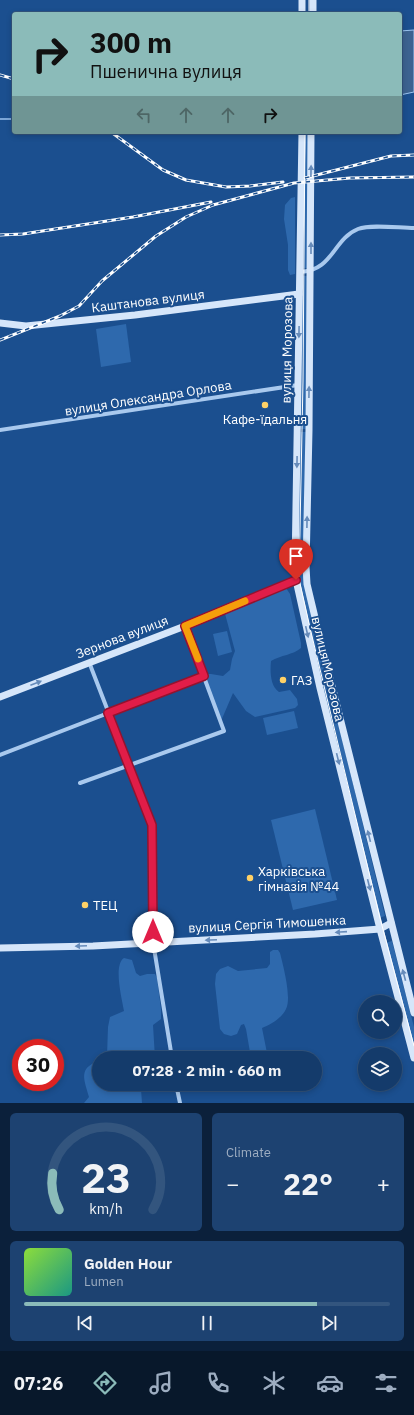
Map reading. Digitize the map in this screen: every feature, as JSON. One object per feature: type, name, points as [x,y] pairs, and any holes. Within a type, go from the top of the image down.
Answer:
[{"type":"main road","points":[[302,0],[302,12]]},
{"type":"main road","points":[[313,0],[313,12]]},
{"type":"main road","name":"вулиця Морозова","points":[[302,134],[295,561],[296,580],[320,688],[414,1058]]},
{"type":"main road","name":"вулиця Морозова","points":[[311,134],[311,272],[306,561],[307,584],[414,1013]]},
{"type":"main road","name":"Каштанова вулиця","points":[[0,323],[26,326],[48,324],[135,315],[300,294]]},
{"type":"main road","points":[[297,430],[309,430]]},
{"type":"main road","points":[[295,561],[306,561]]},
{"type":"main road","name":"Зернова вулиця","points":[[0,697],[185,626],[296,580]]},
{"type":"main road","name":"вулиця Сергія Тимошенка","points":[[0,948],[53,948],[380,929],[391,923]]},
{"type":"street","points":[[300,272],[311,272],[323,264],[346,238],[357,230],[369,227],[414,228]]},
{"type":"street","name":"вулиця Олександра Орлова","points":[[0,430],[298,385]]},
{"type":"street","points":[[80,783],[224,731],[185,626]]},
{"type":"street","points":[[89,662],[152,825],[153,942],[171,1051]]},
{"type":"street","points":[[0,755],[204,676]]},
{"type":"street","points":[[177,1091],[180,1103]]},
{"type":"shaded area","points":[[414,30],[414,92],[402,95],[402,31]]},
{"type":"shaded area","points":[[303,134],[309,134],[308,268],[302,268]]},
{"type":"shaded area","points":[[295,197],[295,274],[290,275],[288,270],[288,245],[284,219],[285,205],[291,198]]},
{"type":"shaded area","points":[[302,276],[307,276],[306,429],[299,429]]},
{"type":"shaded area","points":[[126,324],[131,362],[101,367],[96,329]]},
{"type":"shaded area","points":[[299,432],[306,432],[304,560],[297,560]]},
{"type":"shaded area","points":[[296,564],[303,564],[305,585],[385,916],[379,918],[298,584]]},
{"type":"shaded area","points":[[284,585],[290,594],[301,648],[271,661],[271,674],[272,682],[276,689],[279,692],[290,690],[297,699],[298,705],[295,708],[255,717],[246,711],[233,693],[221,721],[204,676],[206,674],[211,674],[223,676],[230,670],[235,651],[224,610]]},
{"type":"shaded area","points":[[227,631],[232,652],[218,656],[213,634]]},
{"type":"shaded area","points":[[294,711],[298,728],[267,735],[263,718]]},
{"type":"shaded area","points":[[315,809],[337,900],[293,910],[271,820]]},
{"type":"shaded area","points":[[392,941],[414,1027],[414,1052],[402,1007],[402,995],[399,995],[385,943]]},
{"type":"shaded area","points":[[273,950],[278,950],[280,953],[288,990],[288,1004],[279,1018],[262,1028],[267,1051],[250,1051],[244,1024],[241,1025],[237,1034],[231,1036],[224,1034],[220,1029],[215,984],[216,974],[220,969],[228,966],[238,971],[267,968],[270,964],[270,952]]},
{"type":"shaded area","points":[[124,958],[132,960],[136,973],[140,976],[155,974],[157,978],[161,1019],[153,1025],[155,1051],[107,1051],[110,1017],[124,1011],[120,991],[119,975],[121,962]]},
{"type":"shaded area","points":[[92,1064],[92,1091],[141,1091],[142,1103],[84,1103],[89,1097],[84,1080],[85,1071]]},
{"type":"waterway","points":[[0,119],[12,119]]},
{"type":"tram line","points":[[309,0],[309,12]]},
{"type":"tram line","points":[[305,134],[303,381],[299,579],[380,918],[414,1046]]},
{"type":"railway","points":[[0,75],[12,78]]},
{"type":"railway","points":[[114,134],[163,170],[186,180],[226,187],[283,182]]},
{"type":"railway","points":[[305,178],[391,156],[414,155]]},
{"type":"railway","points":[[0,340],[60,316],[79,306],[102,281],[156,236],[186,217],[213,205],[294,183],[350,178],[414,177]]},
{"type":"railway","points":[[0,235],[23,234],[133,217],[211,202]]},
{"type":"slow traffic","points":[[198,659],[185,626],[245,601]]},
{"type":"place","name":"Кафе-їдальня","points":[[265,405]]},
{"type":"place","name":"ГАЗ","points":[[283,680]]},
{"type":"place","name":"Харківська гімназія №44","points":[[250,878]]},
{"type":"place","name":"ТЕЦ","points":[[85,905]]},
{"type":"route","points":[[153,932],[152,825],[108,713],[204,676],[185,626],[296,580]]}]
